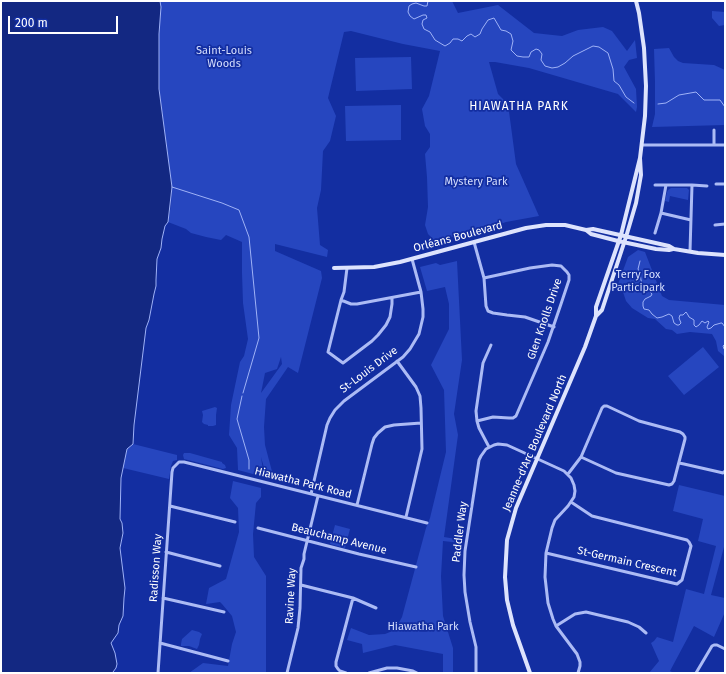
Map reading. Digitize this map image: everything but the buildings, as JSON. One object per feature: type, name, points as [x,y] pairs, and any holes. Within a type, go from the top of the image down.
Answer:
[{"type":"main road","name":"Jeanne-d'Arc Boulevard North","points":[[530,673],[513,625],[507,600],[505,577],[507,540],[516,508],[585,347],[596,316],[596,307],[621,235],[640,158],[645,116],[646,86],[644,48],[636,1]]},
{"type":"main road","name":"Jeanne-d'Arc Boulevard North","points":[[596,316],[602,310],[636,203],[641,175],[640,158]]},
{"type":"main road","name":"Orléans Boulevard","points":[[334,268],[374,267],[412,259],[526,228],[540,226],[565,226],[586,230],[593,228],[669,246],[674,249]]},
{"type":"main road","name":"Orléans Boulevard","points":[[586,230],[591,234],[656,249],[674,249],[712,255],[725,255]]},
{"type":"street","points":[[714,130],[714,145]]},
{"type":"street","points":[[642,145],[725,145]]},
{"type":"street","points":[[716,184],[725,184]]},
{"type":"street","points":[[655,185],[707,186]]},
{"type":"street","points":[[656,233],[666,185]]},
{"type":"street","points":[[690,251],[692,185]]},
{"type":"street","points":[[661,213],[691,220]]},
{"type":"street","points":[[715,224],[725,224]]},
{"type":"street","points":[[474,242],[484,278],[486,306],[488,311],[524,317],[554,327]]},
{"type":"street","name":"St-Louis Drive","points":[[311,494],[327,425],[335,410],[344,401],[397,361],[410,349],[419,334],[423,317],[423,309],[421,292],[412,259]]},
{"type":"street","name":"Glen Knolls Drive","points":[[477,420],[493,417],[513,418],[516,416],[554,327],[569,280],[569,275],[561,266],[552,265],[484,278]]},
{"type":"street","points":[[347,268],[344,292],[328,352],[343,363],[372,341],[386,325],[390,317],[392,298]]},
{"type":"street","points":[[341,300],[351,304],[357,304],[421,292]]},
{"type":"street","points":[[491,345],[483,364],[476,411],[477,420],[482,435],[489,447],[498,444],[507,445],[564,470],[571,478],[575,488],[574,497],[571,502],[553,524],[549,535],[545,568],[546,590],[550,611],[556,626],[579,658],[580,666],[578,673]]},
{"type":"street","points":[[397,361],[412,381],[420,396],[422,444],[406,518]]},
{"type":"street","points":[[568,474],[581,457],[604,406],[639,421],[684,434],[685,440],[674,481],[669,485],[616,473],[581,457]]},
{"type":"street","points":[[357,505],[374,438],[386,427],[421,423]]},
{"type":"street","name":"Paddler Way","points":[[476,673],[476,647],[466,602],[464,575],[466,542],[479,460],[483,452],[489,447]]},
{"type":"street","name":"Hiawatha Park Road","points":[[175,465],[179,462],[184,462],[427,523]]},
{"type":"street","points":[[679,463],[725,472]]},
{"type":"street","name":"Radisson Way","points":[[158,673],[172,472],[175,465]]},
{"type":"street","name":"Ravine Way","points":[[287,673],[298,630],[301,568],[318,496]]},
{"type":"street","name":"St-Germain Crescent","points":[[546,553],[676,584],[682,580],[691,546],[687,540],[592,516],[571,502]]},
{"type":"street","points":[[170,506],[234,522]]},
{"type":"street","name":"Beauchamp Avenue","points":[[258,528],[416,568]]},
{"type":"street","points":[[166,552],[220,566]]},
{"type":"street","points":[[300,585],[353,598],[376,608]]},
{"type":"street","points":[[163,598],[224,612]]},
{"type":"street","points":[[346,673],[338,669],[336,662],[353,598]]},
{"type":"street","points":[[556,626],[575,614],[586,612],[628,622],[639,627],[646,633]]},
{"type":"street","points":[[160,643],[228,661]]},
{"type":"street","points":[[696,673],[712,646],[717,645],[725,649]]},
{"type":"street","points":[[369,673],[387,668],[397,668],[417,673]]},
{"type":"green space","points":[[160,1],[452,1],[458,13],[498,5],[534,33],[562,36],[578,30],[603,27],[612,31],[627,51],[635,40],[637,58],[629,60],[624,67],[636,89],[636,112],[618,94],[529,68],[489,62],[498,94],[508,104],[516,164],[539,216],[506,222],[492,227],[491,225],[436,242],[428,234],[425,225],[428,207],[425,154],[430,147],[430,134],[425,126],[422,109],[429,96],[440,51],[403,44],[351,31],[344,32],[328,98],[336,116],[330,141],[323,151],[321,190],[317,208],[320,245],[328,250],[327,257],[275,244],[275,251],[321,271],[322,278],[298,373],[288,367],[266,399],[264,427],[265,445],[274,479],[267,478],[261,457],[264,477],[238,470],[237,448],[229,435],[231,405],[240,362],[244,356],[248,339],[243,303],[242,242],[226,235],[221,240],[191,233],[186,229],[168,222],[172,187],[159,89],[159,34]],"holes":[[[281,357],[282,364],[261,393],[265,373],[277,369]]]},
{"type":"green space","points":[[712,11],[725,12],[725,25],[719,26],[712,18]]},
{"type":"green space","points":[[669,48],[674,57],[683,63],[714,65],[725,70],[725,125],[652,127],[655,114],[654,49]]},
{"type":"green space","points":[[411,57],[412,89],[356,91],[355,58]]},
{"type":"green space","points":[[401,105],[401,140],[346,141],[345,106]]},
{"type":"green space","points":[[671,188],[687,188],[689,190],[688,200],[670,196],[669,202],[665,201],[667,192]]},
{"type":"green space","name":"Terry Fox Participark","points":[[638,250],[645,252],[662,296],[669,300],[725,305],[725,360],[724,356],[718,351],[716,341],[712,334],[690,332],[677,334],[672,330],[666,329],[655,319],[648,318],[632,308],[626,301],[623,292],[617,287],[628,257]]},
{"type":"green space","name":"Hiawatha Park","points":[[457,261],[462,360],[454,414],[458,435],[444,537],[462,540],[461,543],[443,541],[441,576],[443,616],[453,648],[453,673],[443,673],[443,654],[395,645],[363,653],[362,644],[347,640],[351,628],[369,635],[385,634],[395,630],[402,617],[430,518],[446,452],[444,390],[431,365],[449,329],[449,304],[445,287],[427,291],[420,267],[436,263],[440,265]]},
{"type":"green space","points":[[703,347],[719,367],[684,395],[668,376]]},
{"type":"green space","points":[[215,407],[217,408],[216,425],[208,426],[204,424],[202,422],[202,411]]},
{"type":"green space","points":[[133,444],[177,455],[177,460],[173,461],[171,466],[169,479],[123,468],[127,449]]},
{"type":"green space","points":[[184,453],[190,453],[222,462],[226,468],[223,469],[184,459]]},
{"type":"green space","points":[[233,481],[261,488],[261,497],[256,503],[253,534],[254,557],[266,576],[266,673],[189,673],[203,663],[228,666],[236,632],[232,616],[220,602],[206,604],[209,588],[226,579],[239,532],[238,508],[230,498]]},
{"type":"green space","points":[[679,485],[725,496],[725,546],[711,595],[725,598],[725,612],[714,637],[694,626],[670,671],[674,673],[649,673],[659,661],[651,643],[657,637],[673,642],[686,589],[704,594],[716,546],[698,541],[703,519],[673,511]]},
{"type":"green space","points":[[335,525],[350,529],[345,548],[330,544]]},
{"type":"green space","points":[[192,630],[202,634],[197,649],[189,646],[181,646],[182,639]]},
{"type":"shaded area","points":[[1,1],[160,1],[161,7],[159,34],[159,89],[172,187],[168,222],[165,226],[161,248],[157,259],[156,286],[146,328],[133,444],[127,449],[121,478],[120,519],[123,533],[120,548],[125,588],[123,616],[119,625],[118,633],[111,643],[117,664],[113,673],[1,673]]},
{"type":"waterway","points":[[428,1],[427,6],[416,3],[412,4],[409,6],[408,12],[414,19],[426,15],[427,18],[423,20],[422,24],[424,29],[430,32],[435,40],[445,46],[453,39],[462,41],[471,34],[475,37],[480,34],[488,20],[494,18],[501,30],[511,34],[513,41],[511,50],[517,56],[529,57],[531,52],[536,49],[539,50],[542,54],[541,60],[545,66],[552,68],[558,67],[573,56],[593,46],[599,47],[608,53],[613,69],[614,81],[619,85],[626,97],[634,103]]},
{"type":"waterway","points":[[658,104],[666,103],[679,95],[696,92],[704,100],[720,100],[725,107]]},
{"type":"waterway","points":[[172,187],[239,210],[249,237],[259,338],[243,393]]},
{"type":"waterway","points":[[640,261],[638,269],[642,283],[652,294],[643,302],[644,309],[649,310],[657,318],[669,314],[672,316],[674,323],[677,325],[681,323],[679,318],[680,315],[683,315],[686,312],[689,317],[694,320],[694,325],[696,327],[702,321],[705,323],[708,321],[709,322],[707,327],[708,329],[721,323],[725,327]]},
{"type":"waterway","points":[[725,344],[723,346],[725,349]]},
{"type":"waterway","points":[[242,396],[237,419],[249,460],[249,469]]},
{"type":"district","name":"HIAWATHA PARK","points":[[519,107]]},
{"type":"park label","name":"Saint-Louis Woods","points":[[224,57]]},
{"type":"park label","name":"Mystery Park","points":[[476,182]]}]
